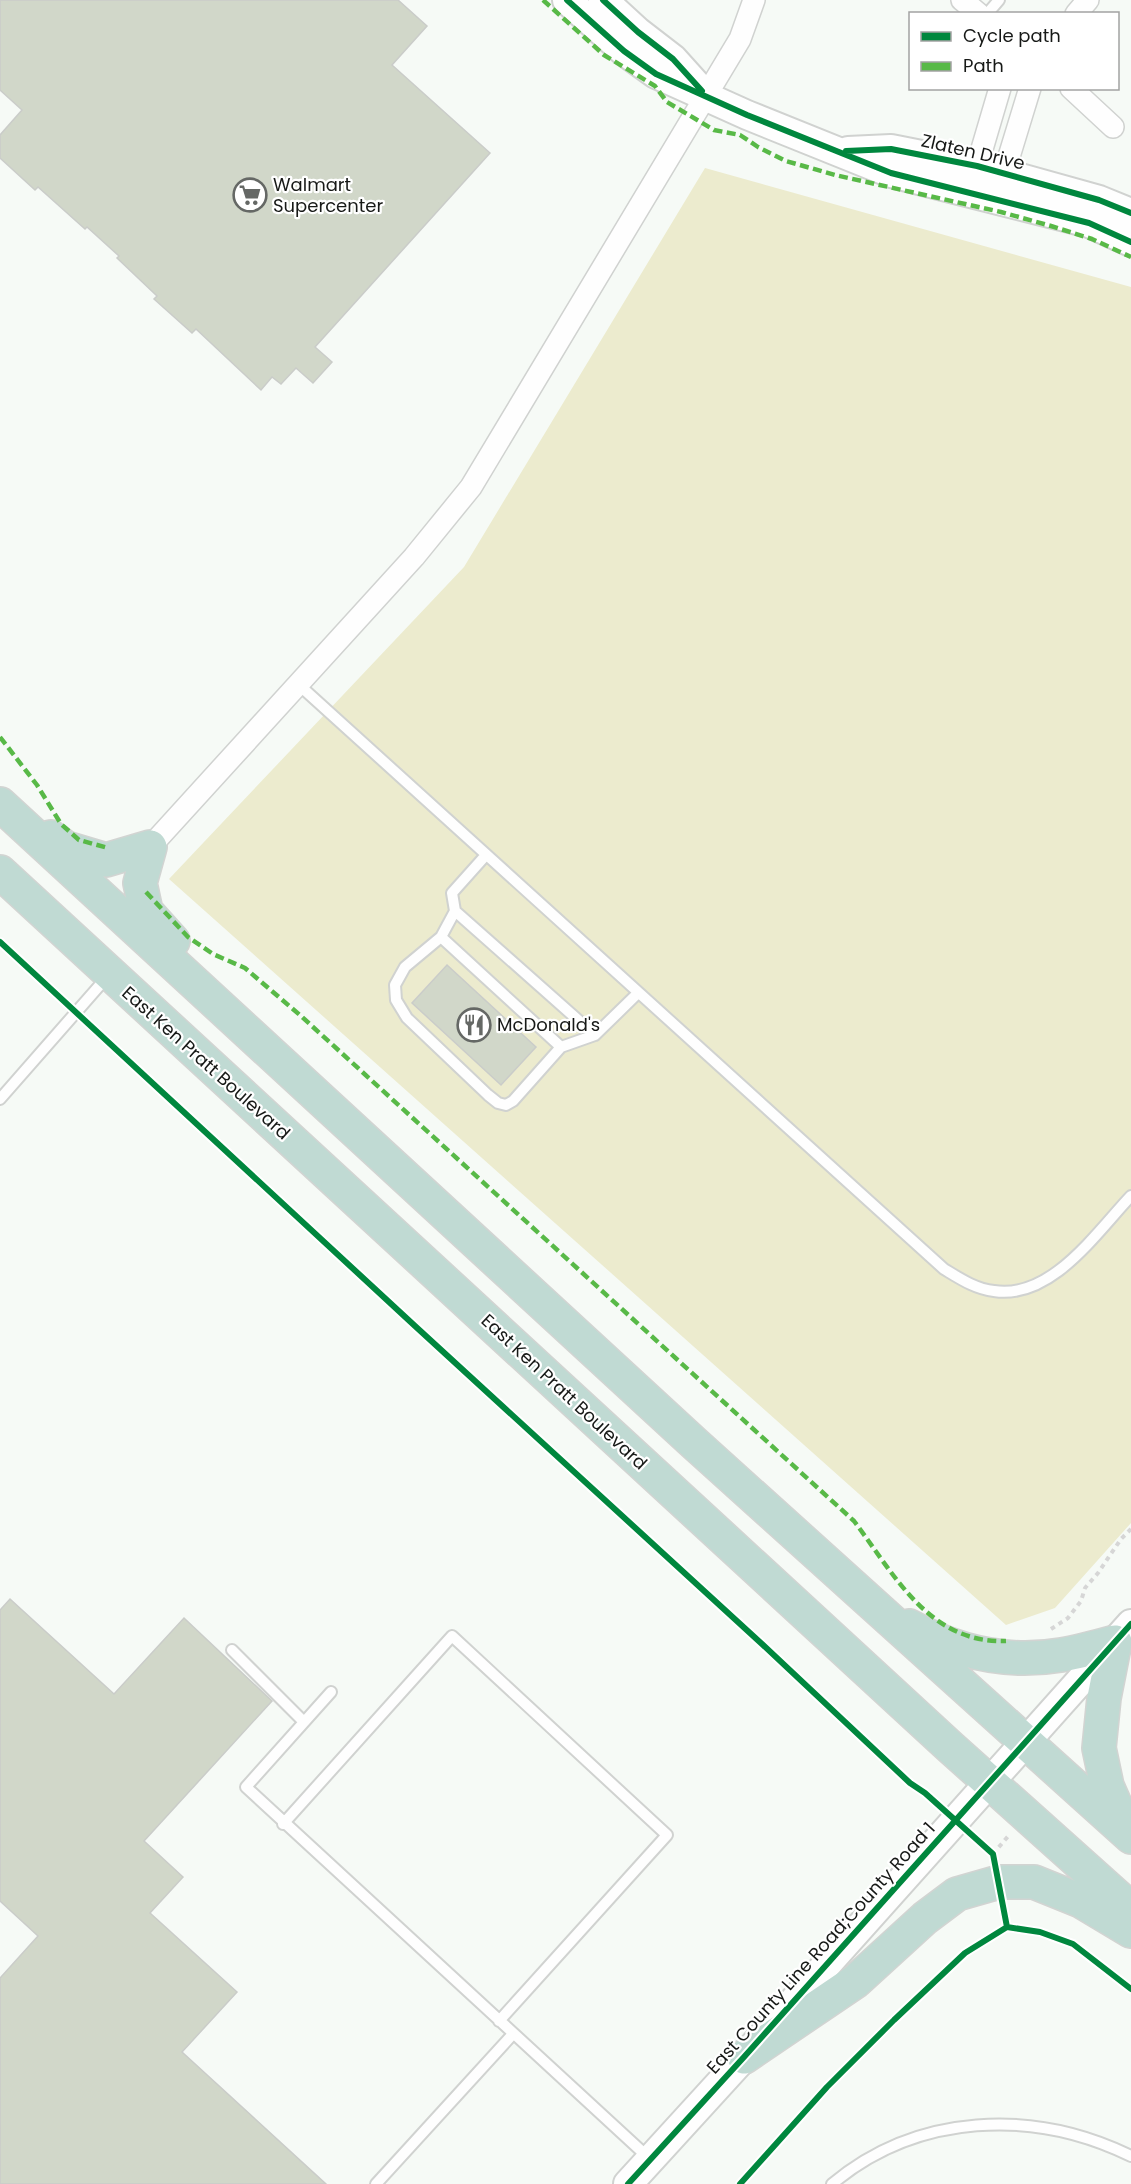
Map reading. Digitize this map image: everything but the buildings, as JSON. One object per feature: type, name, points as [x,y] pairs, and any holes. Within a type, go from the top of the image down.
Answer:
[{"type":"highway","points":[[0,795],[66,848],[106,860],[150,847]]},
{"type":"highway","points":[[0,804],[685,1435],[1130,1836]]},
{"type":"highway","points":[[150,847],[140,883],[146,911],[270,1052]]},
{"type":"highway","points":[[0,858],[46,900],[60,904],[105,900],[140,883]]},
{"type":"highway","name":"East Ken Pratt Boulevard","points":[[0,872],[989,1783],[1131,1909]]},
{"type":"highway","points":[[876,1608],[920,1632],[971,1652],[1008,1659],[1059,1656],[1123,1633]]},
{"type":"highway","points":[[1123,1633],[1104,1698],[1099,1748],[1107,1786],[1130,1836]]},
{"type":"highway","points":[[744,2057],[856,1981],[925,1918],[957,1894],[999,1882],[1034,1882],[1081,1901],[1131,1931]]},
{"type":"street","name":"Zlaten Drive","points":[[567,0],[624,51],[656,74],[747,115],[891,173],[1089,223],[1131,242]]},
{"type":"street","name":"Zlaten Drive","points":[[603,0],[638,32],[673,59],[706,95]]},
{"type":"street","points":[[150,847],[414,557],[471,487],[740,39],[754,0]]},
{"type":"street","points":[[962,0],[977,12]]},
{"type":"street","points":[[1078,12],[1088,0]]},
{"type":"street","points":[[990,170],[993,114],[999,90]]},
{"type":"street","points":[[990,170],[1021,120],[1029,90]]},
{"type":"street","points":[[1073,90],[1113,127]]},
{"type":"street","points":[[993,114],[1021,120]]},
{"type":"street","name":"Zlaten Drive","points":[[839,151],[891,149],[990,170],[1099,200],[1131,213]]},
{"type":"street","name":"East County Line Road;County Road 1","points":[[628,2184],[1123,1633]]},
{"type":"lane","points":[[989,12],[999,0]]},
{"type":"lane","points":[[298,684],[944,1269],[968,1283],[993,1291],[1016,1292],[1041,1284],[1064,1268],[1131,1196]]},
{"type":"lane","points":[[486,855],[452,893],[455,911],[441,937],[405,967],[395,985],[396,1000],[406,1018],[488,1095],[506,1106],[561,1047],[595,1035],[638,993]]},
{"type":"lane","points":[[455,911],[595,1035]]},
{"type":"lane","points":[[441,937],[561,1047]]},
{"type":"lane","points":[[0,1099],[109,974]]},
{"type":"lane","points":[[284,1824],[452,1636],[667,1835],[499,2021]]},
{"type":"lane","points":[[232,1650],[304,1722]]},
{"type":"lane","points":[[331,1692],[246,1787],[650,2159]]},
{"type":"lane","points":[[376,2184],[513,2034]]},
{"type":"lane","points":[[832,2184],[861,2162],[902,2141],[943,2130],[989,2124],[1022,2125],[1073,2133],[1131,2156]]},
{"type":"path","points":[[1043,1634],[1068,1618],[1081,1601],[1085,1588],[1131,1529]]},
{"type":"path","points":[[981,1844],[993,1854],[1015,1828]]},
{"type":"green space","points":[[705,168],[1131,287],[1131,1523],[1055,1608],[1006,1625],[169,879],[464,567]]},
{"type":"marked path","points":[[543,0],[604,55],[655,86],[667,102],[714,130],[740,135],[786,161],[835,175],[1001,212],[1092,239],[1131,257]]},
{"type":"marked path","points":[[0,737],[37,785],[61,824],[79,840],[108,848]]},
{"type":"marked path","points":[[146,892],[188,937],[213,954],[245,968],[301,1016],[854,1521],[899,1583],[916,1602],[955,1631],[979,1639],[1006,1641]]},
{"type":"cycle path","points":[[567,0],[624,51],[656,74],[747,115],[891,173],[1089,223],[1131,242]]},
{"type":"cycle path","points":[[603,0],[638,32],[673,59],[702,91]]},
{"type":"cycle path","points":[[846,151],[891,149],[977,166],[1099,200],[1131,213]]},
{"type":"cycle path","points":[[0,942],[910,1783],[925,1793],[993,1854],[1007,1927]]},
{"type":"cycle path","points":[[628,2184],[1131,1624]]},
{"type":"cycle path","points":[[740,2184],[827,2087],[894,2020],[965,1953],[1007,1927],[1040,1932],[1073,1944],[1131,1989]]},
{"type":"place","name":"Walmart Supercenter","points":[[250,195]]},
{"type":"place","name":"McDonald's","points":[[474,1025]]}]
